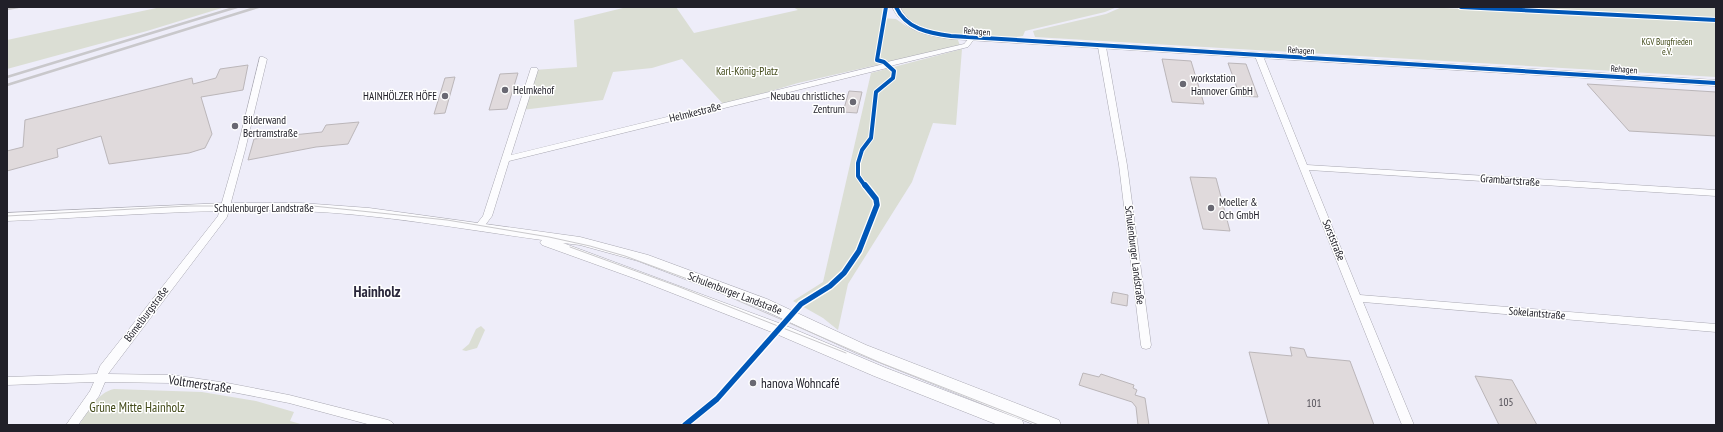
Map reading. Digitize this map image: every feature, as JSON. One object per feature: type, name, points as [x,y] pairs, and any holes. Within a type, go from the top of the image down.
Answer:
[{"type":"main road","name":"Schulenburger Landstraße","points":[[7,217],[225,207],[295,207],[369,212],[480,226],[580,241],[643,258],[770,306],[1016,422]]},
{"type":"main road","name":"Schulenburger Landstraße","points":[[520,233],[669,287],[1016,422],[1052,425]]},
{"type":"street","name":"Rehagen","points":[[896,7],[897,13],[902,19],[919,29],[939,35],[1102,47],[1716,83]]},
{"type":"street","name":"Helmkestraße","points":[[506,159],[966,46],[972,38]]},
{"type":"street","name":"Schulenburger Landstraße","points":[[1102,47],[1123,165],[1146,345]]},
{"type":"street","name":"Sorststraße","points":[[1259,56],[1408,425]]},
{"type":"street","name":"Bömelburgstraße","points":[[72,425],[95,393],[109,363],[222,217],[262,58]]},
{"type":"street","points":[[480,226],[486,216],[506,159],[534,70]]},
{"type":"street","name":"Grambartstraße","points":[[1305,167],[1716,193]]},
{"type":"street","name":"Sokelantstraße","points":[[1358,298],[1716,328]]},
{"type":"street","name":"Voltmerstraße","points":[[7,381],[101,378],[172,379],[227,387],[289,399],[388,425]]},
{"type":"green space","points":[[161,7],[225,7],[147,31],[7,69],[7,40]]},
{"type":"green space","name":"Karl-König-Platz","points":[[627,7],[676,7],[694,33],[798,10],[793,7],[883,7],[881,18],[896,19],[918,32],[930,36],[958,40],[960,46],[798,83],[724,105],[682,59],[652,68],[613,72],[603,100],[522,110],[534,70],[577,67],[574,20]]},
{"type":"green space","points":[[898,7],[1117,7],[1105,12],[1025,31],[1023,36],[998,40],[939,35],[911,26]]},
{"type":"green space","name":"KGV Burgfrieden e.V.","points":[[1122,7],[1425,7],[1716,22],[1716,77],[1035,37],[1033,31],[1106,14]]},
{"type":"green space","points":[[1478,7],[1716,7],[1716,19],[1712,19]]},
{"type":"green space","points":[[962,49],[956,125],[933,123],[912,182],[848,284],[838,330],[823,318],[793,301],[823,282],[871,73]]},
{"type":"green space","points":[[481,326],[485,330],[477,348],[466,351],[462,350],[469,344],[476,329]]},
{"type":"green space","name":"Grüne Mitte Hainholz","points":[[114,389],[202,392],[256,401],[294,412],[290,421],[304,425],[79,425],[98,398]]},
{"type":"building","name":"workstation Hannover GmbH","points":[[1162,59],[1191,61],[1204,104],[1172,102]]},
{"type":"building","points":[[1228,63],[1246,64],[1258,97],[1240,96]]},
{"type":"building","points":[[248,65],[243,90],[201,97],[212,134],[205,148],[189,153],[109,164],[101,136],[57,149],[58,157],[7,171],[7,151],[23,147],[25,120],[192,78],[193,84],[216,78],[220,69]]},
{"type":"building","name":"Helmkehof","points":[[518,73],[507,109],[489,110],[500,74]]},
{"type":"building","name":"HAINHÖLZER HÖFE","points":[[455,77],[445,113],[434,114],[445,78]]},
{"type":"building","points":[[1587,84],[1716,92],[1716,136],[1629,131]]},
{"type":"building","name":"Neubau christliches Zentrum","points":[[849,91],[862,92],[857,113],[843,112]]},
{"type":"building","points":[[359,122],[348,144],[316,147],[248,160],[254,139],[322,132],[326,125]]},
{"type":"building","name":"Moeller & Och GmbH","points":[[1190,177],[1216,178],[1230,231],[1203,229]]},
{"type":"building","points":[[1113,292],[1128,295],[1127,306],[1111,303]]},
{"type":"building","points":[[1290,347],[1304,349],[1307,357],[1350,361],[1374,425],[1269,425],[1249,352],[1292,356]]},
{"type":"building","points":[[1083,373],[1099,377],[1101,374],[1134,385],[1133,388],[1137,390],[1135,395],[1145,398],[1149,425],[1138,425],[1136,407],[1132,402],[1079,385]]},
{"type":"building","points":[[1475,376],[1512,380],[1537,425],[1499,425]]},
{"type":"tram line","points":[[7,216],[188,206],[313,206],[447,220],[549,237],[590,246],[625,256],[693,281],[881,363],[1039,425]]},
{"type":"tram line","points":[[570,247],[677,286],[846,353]]},
{"type":"railway","points":[[7,9],[18,7]]},
{"type":"railway","points":[[7,77],[237,7]]},
{"type":"railway","points":[[7,85],[258,7]]},
{"type":"cycle path","points":[[685,425],[717,399],[801,304],[838,280],[850,266],[859,251],[877,205],[876,199],[858,176],[858,163],[862,150],[871,138],[876,92],[893,78],[894,71],[884,62],[877,60],[886,7]]},
{"type":"cycle path","points":[[896,7],[900,16],[917,29],[940,35],[972,38],[1716,83]]},
{"type":"cycle path","points":[[1461,7],[1716,20]]},
{"type":"place","name":"workstation Hannover GmbH","points":[[1183,84]]},
{"type":"place","name":"Helmkehof","points":[[505,90]]},
{"type":"place","name":"HAINHÖLZER HÖFE","points":[[445,96]]},
{"type":"place","name":"Neubau christliches Zentrum","points":[[853,102]]},
{"type":"place","name":"Bilderwand Bertramstraße","points":[[235,126]]},
{"type":"place","name":"Moeller & Och GmbH","points":[[1211,208]]},
{"type":"place","name":"hanova Wohncafé","points":[[753,383]]},
{"type":"district","name":"Hainholz","points":[[377,291]]}]
